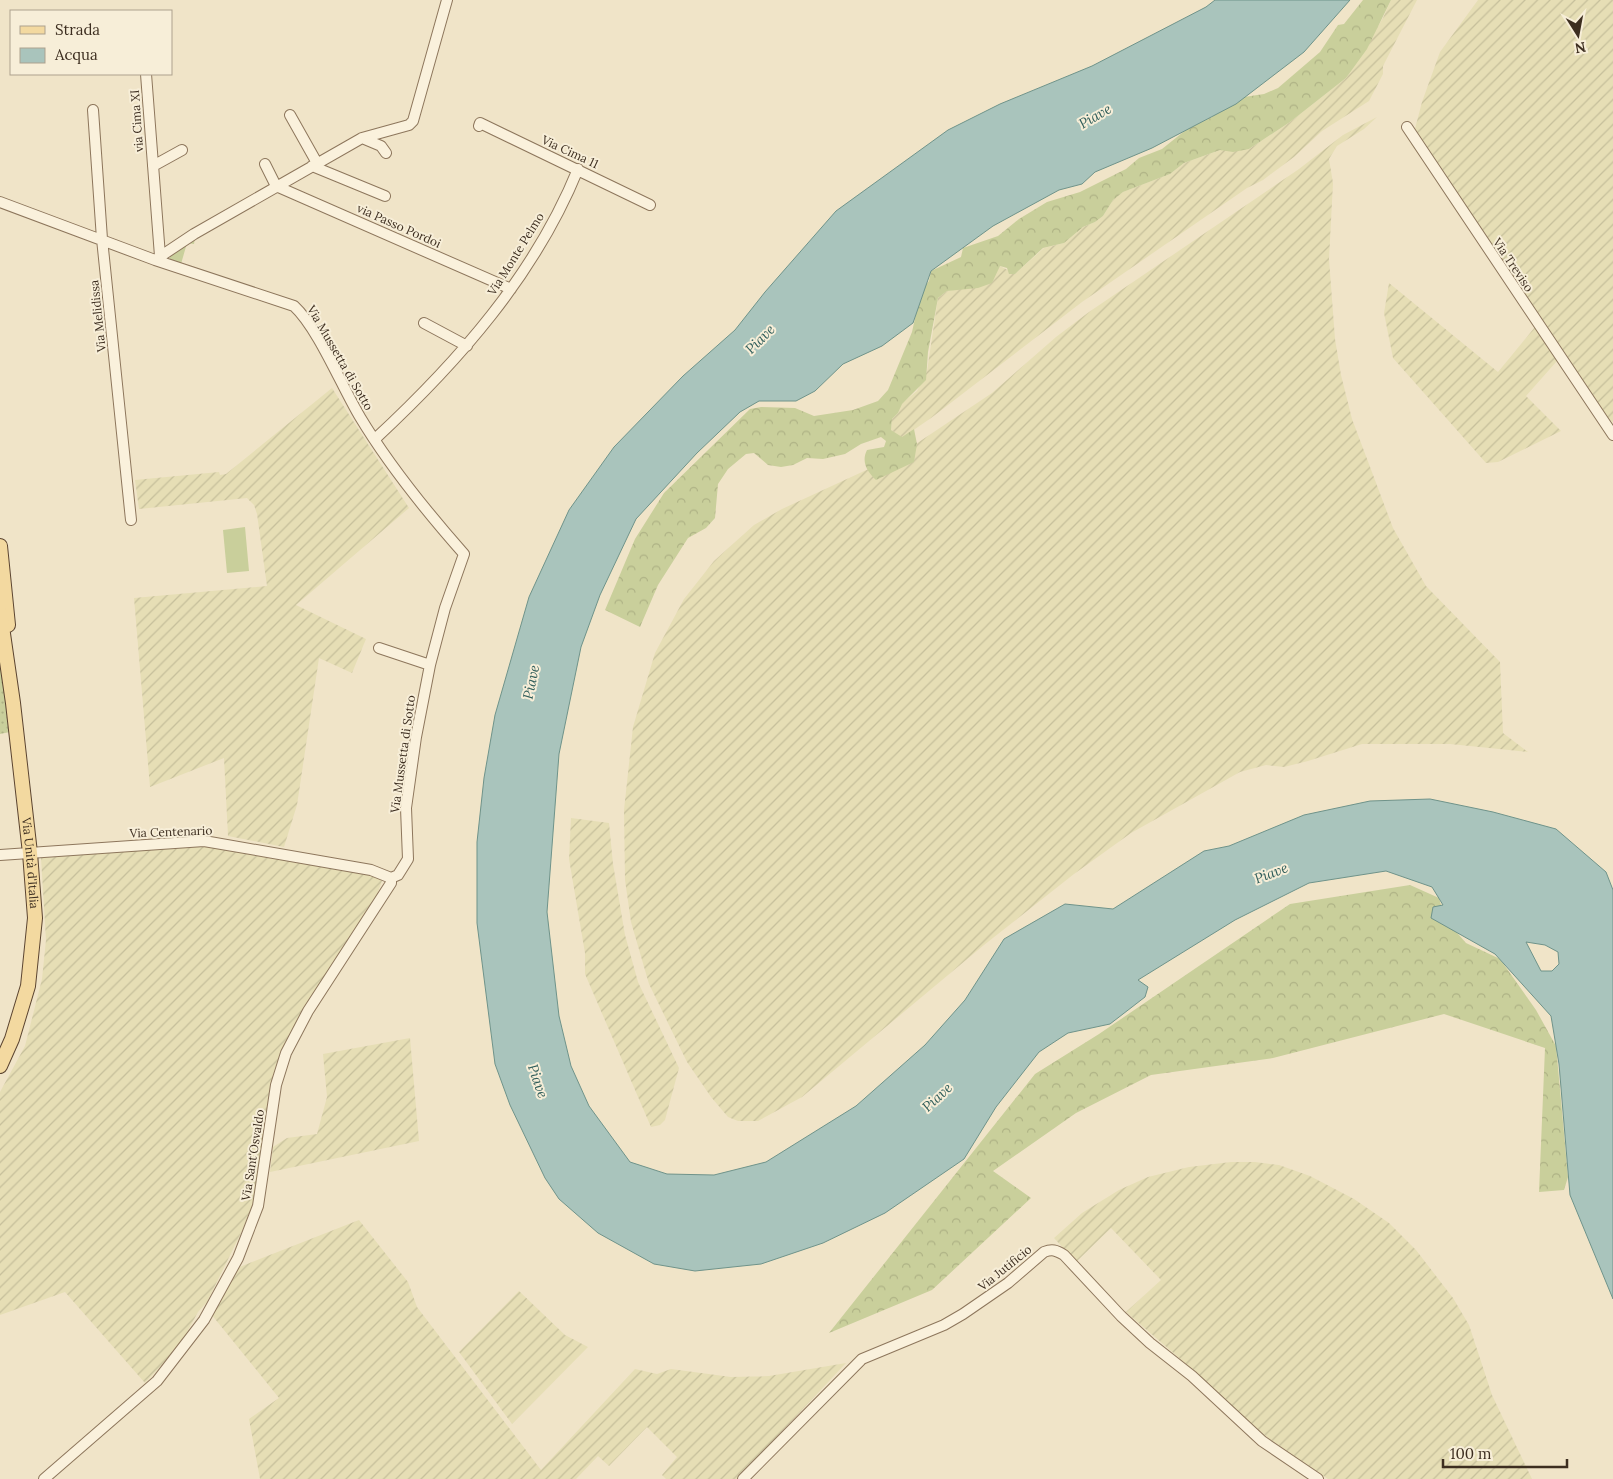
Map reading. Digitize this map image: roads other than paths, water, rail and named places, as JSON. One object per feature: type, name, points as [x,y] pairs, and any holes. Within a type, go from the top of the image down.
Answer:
[{"type":"main road","name":"Via Unità d'Italia","points":[[0,546],[10,650],[8,658]]},
{"type":"main road","name":"Via Unità d'Italia","points":[[0,613],[8,658],[30,853],[35,918],[32,962],[22,1012],[0,1066]]},
{"type":"street","points":[[158,258],[276,186],[362,138],[409,125],[413,121],[447,0]]},
{"type":"street","name":"via Cima XI","points":[[146,75],[158,258]]},
{"type":"street","name":"Via Melidissa","points":[[93,110],[102,239],[132,520]]},
{"type":"street","points":[[290,115],[315,165],[386,196]]},
{"type":"street","name":"Via Cima 11","points":[[479,126],[480,123],[578,169],[650,206]]},
{"type":"street","name":"Via Treviso","points":[[1407,127],[1613,435]]},
{"type":"street","points":[[362,138],[381,146],[386,154]]},
{"type":"street","name":"via Cima XI","points":[[153,166],[182,150]]},
{"type":"street","points":[[265,164],[276,186]]},
{"type":"street","name":"Via Monte Pelmo","points":[[375,439],[415,402],[467,346],[511,289],[560,207],[578,169]]},
{"type":"street","name":"via Passo Pordoi","points":[[276,186],[511,289]]},
{"type":"street","name":"Via Mussetta di Sotto","points":[[0,202],[294,306],[316,337],[360,418],[411,493],[464,554],[444,608],[430,665],[416,737],[406,808],[408,859],[395,877]]},
{"type":"street","points":[[424,323],[467,346]]},
{"type":"street","points":[[379,648],[430,665]]},
{"type":"street","name":"Via Centenario","points":[[0,855],[204,841],[371,870],[395,877]]},
{"type":"street","name":"Via Sant'Osvaldo","points":[[44,1479],[158,1381],[187,1345],[208,1312],[238,1258],[258,1206],[276,1085],[286,1053],[308,1011],[395,877]]},
{"type":"street","name":"Via Jutificio","points":[[743,1479],[862,1359],[950,1322],[1000,1289],[1044,1252],[1050,1250],[1056,1250],[1064,1254],[1121,1316],[1192,1376],[1262,1441],[1318,1479]]},
{"type":"water","name":"Piave","points":[[1215,0],[1350,0],[1304,52],[1236,104],[1152,148],[1095,172],[1082,184],[1059,190],[993,226],[931,271],[913,323],[882,346],[843,364],[815,391],[796,401],[759,401],[740,412],[697,453],[636,519],[600,595],[581,647],[559,754],[547,912],[559,1016],[571,1066],[589,1106],[630,1162],[667,1174],[714,1175],[766,1162],[856,1106],[925,1045],[965,1000],[1004,939],[1065,904],[1113,909],[1204,851],[1229,846],[1304,815],[1370,801],[1430,799],[1493,812],[1556,829],[1606,872],[1613,890],[1613,1299],[1570,1195],[1559,1064],[1551,1016],[1495,954],[1431,918],[1433,907],[1443,905],[1432,887],[1386,871],[1309,883],[1235,920],[1138,980],[1148,987],[1145,997],[1110,1024],[1068,1033],[1039,1052],[996,1107],[964,1159],[885,1213],[823,1243],[761,1264],[695,1271],[654,1264],[598,1233],[559,1199],[545,1178],[510,1105],[495,1064],[477,923],[477,842],[484,778],[495,715],[529,597],[569,510],[614,447],[683,376],[735,330],[765,292],[836,211],[948,130],[1000,104],[1092,66],[1206,7]],"holes":[[[1526,942],[1545,945],[1558,952],[1559,964],[1552,971],[1541,971]]]}]
